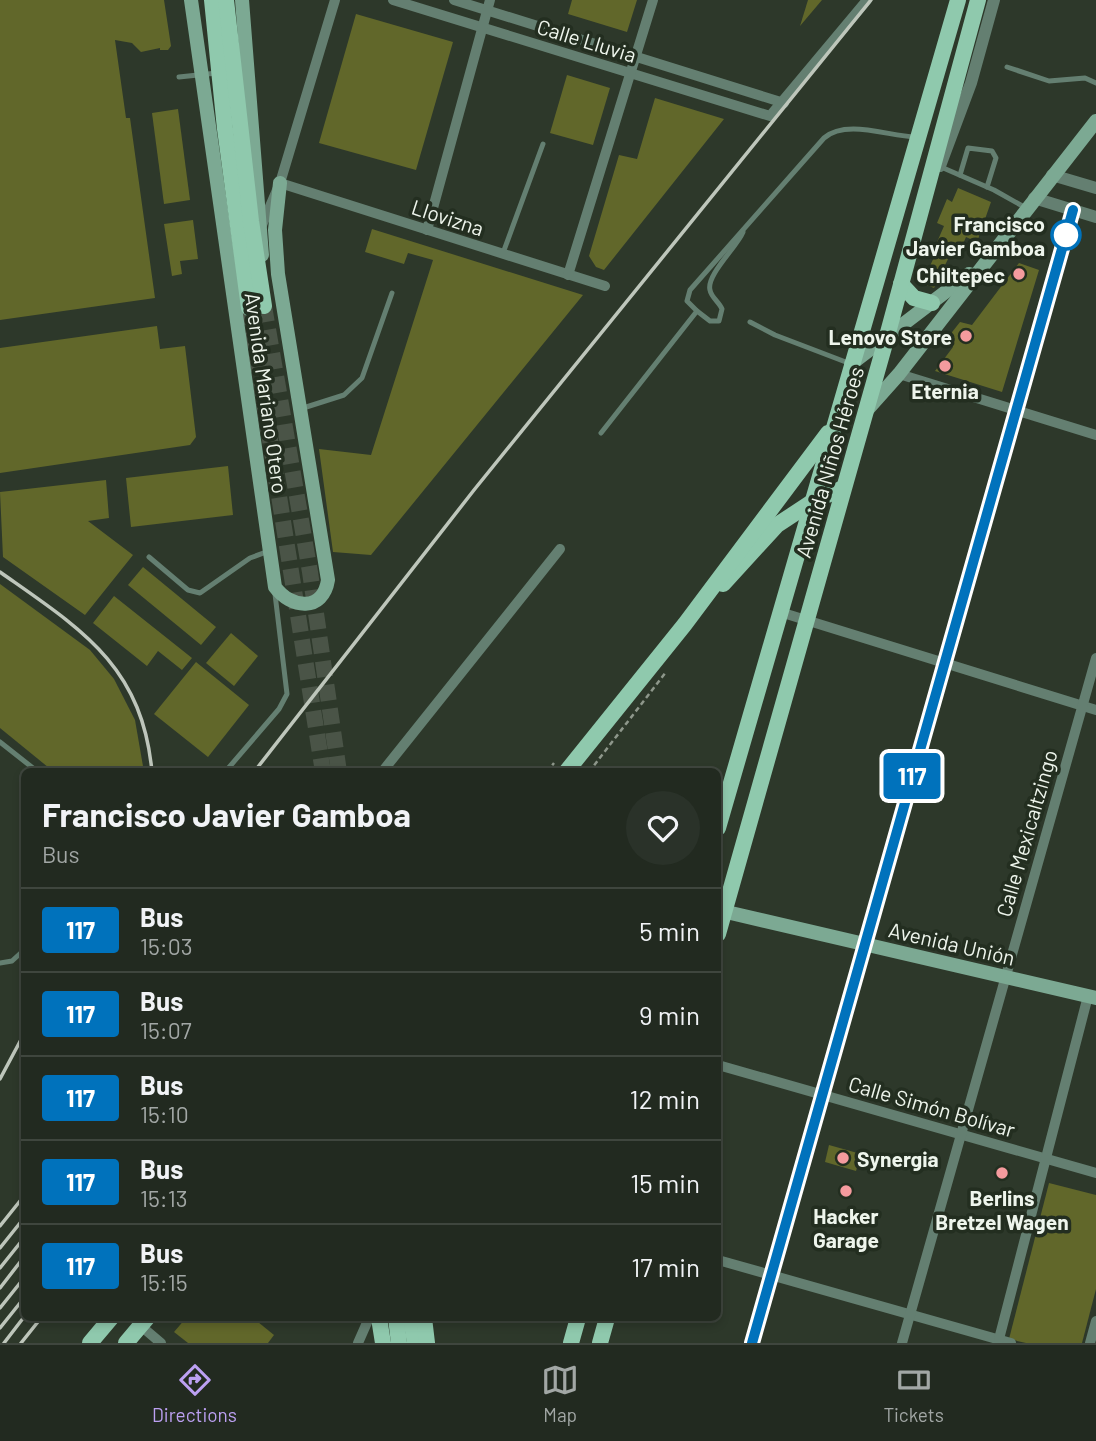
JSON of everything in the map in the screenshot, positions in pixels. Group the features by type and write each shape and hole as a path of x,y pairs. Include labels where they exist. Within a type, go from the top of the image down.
{"main road":[{"name":"Avenida Mariano Otero","path":"191,0 275,587"},
{"name":"Avenida Mariano Otero","path":"212,0 218,72 258,303"},
{"name":"Avenida Mariano Otero","path":"226,0 258,303"},
{"name":"Avenida Mariano Otero","path":"242,0 261,226 258,303"},
{"name":"Avenida Niños Héroes","path":"721,818 958,0"},
{"name":"Avenida Niños Héroes","path":"721,910 927,192 937,166 978,0"},
{"path":"864,412 899,374 1052,174 1096,121"},
{"path":"275,587 290,602 309,604 322,596 328,580 275,247 280,183"},
{"path":"851,363 886,340 984,262"},
{"path":"901,284 914,298 932,303"},
{"path":"569,768 685,624 834,425"},
{"path":"685,624 777,525 812,502 843,488"},
{"name":"Avenida Unión","path":"721,910 1092,997"},
{"path":"90,1343 108,1321"},
{"path":"379,1321 383,1343"},
{"path":"396,1321 399,1343"},
{"path":"411,1321 415,1343"},
{"path":"424,1321 427,1343"},
{"path":"571,1343 577,1321"},
{"path":"600,1343 606,1321"},
{"path":"127,1343 144,1322"}],"street":[{"path":"261,226 280,183 335,0"},
{"name":"Calle Lluvia","path":"393,0 770,116 784,103 636,57 489,5 454,0"},
{"path":"568,275 653,0"},
{"path":"784,103 867,0"},
{"path":"937,166 971,83 994,0"},
{"path":"427,230 489,5"},
{"path":"1052,174 1096,188"},
{"name":"Llovizna","path":"280,183 605,286"},
{"path":"1030,203 1096,217"},
{"path":"752,1343 1073,210"},
{"path":"899,374 1096,435"},
{"path":"385,768 560,549"},
{"path":"780,612 1096,710"},
{"name":"Calle Mexicaltzingo","path":"902,1343 1096,658"},
{"path":"999,1339 1045,1158 1092,997"},
{"name":"Calle Simón Bolívar","path":"721,1066 1096,1173"},
{"path":"721,1261 1011,1343"},
{"path":"358,1343 368,1321"},
{"path":"1090,1343 1096,1321"},
{"path":"144,1322 161,1343"}],"lane":[{"path":"1007,67 1049,81 1085,78 1096,83"},
{"path":"178,77 218,72"},
{"path":"746,225 736,247 709,282 710,291 722,309 719,321 710,321 687,301 687,295 746,225 831,132 848,129 919,137"},
{"path":"503,254 543,144"},
{"path":"960,175 968,148 992,151 996,158 987,187"},
{"path":"937,166 1030,203"},
{"path":"300,409 344,395 362,378 392,293"},
{"path":"601,433 697,311"},
{"path":"750,321 775,335 851,363"},
{"path":"149,557 188,590 200,593 250,558 269,551"},
{"name":"Avenida Mariano Otero","path":"228,768 279,709 287,694 275,587"},
{"path":"0,742 33,768"},
{"path":"0,963 12,961 21,953"}],"building":[{"path":"0,0 164,0 171,46 168,50 160,48 141,52 132,43 115,40 126,118 130,118 155,298 0,320"},
{"path":"572,0 637,0 627,32 568,14"},
{"path":"808,0 822,0 800,26"},
{"path":"356,14 453,42 416,170 319,143"},
{"path":"567,75 610,88 593,145 550,133"},
{"path":"655,98 724,119 604,270 596,267 589,256 619,155 637,159"},
{"path":"178,109 190,200 164,204 152,113"},
{"path":"958,188 991,202 977,242 966,237 957,258 934,249 944,226 937,223 947,199 952,202"},
{"path":"193,220 198,259 180,261 182,274 172,276 164,224"},
{"path":"372,229 583,295 371,555 333,552 319,449 371,455 433,260 408,253 404,264 365,252"},
{"path":"936,253 948,259 934,288 922,283"},
{"path":"1019,263 1039,270 1002,392 935,371 953,347 949,336 960,322 972,325"},
{"path":"157,326 160,349 185,346 196,437 190,445 0,473 0,348"},
{"path":"228,466 233,515 131,527 126,478"},
{"path":"106,480 109,518 88,521 133,555 85,615 3,557 0,492"},
{"path":"143,567 216,627 201,645 128,585"},
{"path":"0,584 90,650 114,679 135,720 143,768 49,768 0,728"},
{"path":"114,596 192,658 182,670 158,651 147,666 93,623"},
{"path":"231,633 258,656 234,686 206,663"},
{"path":"196,662 249,705 208,757 154,714"},
{"name":"Synergia","path":"829,1145 861,1154 856,1171 825,1162"},
{"path":"1049,1183 1096,1195 1096,1289 1082,1343 1026,1343 1009,1339"},
{"path":"183,1321 257,1321 274,1335 268,1343 188,1343 174,1332"}],"tunnel":[{"path":"264,306 310,572 338,768"},
{"path":"249,308 322,768"}],"railway":[{"path":"257,768 474,490 871,0"},
{"path":"0,572 57,612 103,653 121,677 135,704 146,735 151,768"},
{"path":"0,1079 21,1040"},
{"path":"0,1226 21,1200"},
{"path":"0,1248 21,1222"},
{"path":"0,1268 21,1242"},
{"path":"0,1288 21,1261"},
{"path":"0,1308 21,1282"},
{"path":"0,1328 21,1302"},
{"path":"4,1343 21,1321"},
{"path":"21,1343 39,1321"}],"bus line":[{"name":"117","path":"752,1343 1073,210"}],"place":[{"name":"Francisco Javier Gamboa","path":"1066,235"},
{"name":"Chiltepec","path":"1019,274"},
{"name":"Lenovo Store","path":"966,336"},
{"name":"Eternia","path":"945,366"},
{"name":"Synergia","path":"843,1158"},
{"name":"Berlins Bretzel Wagen","path":"1002,1173"},
{"name":"Hacker Garage","path":"846,1191"}]}
